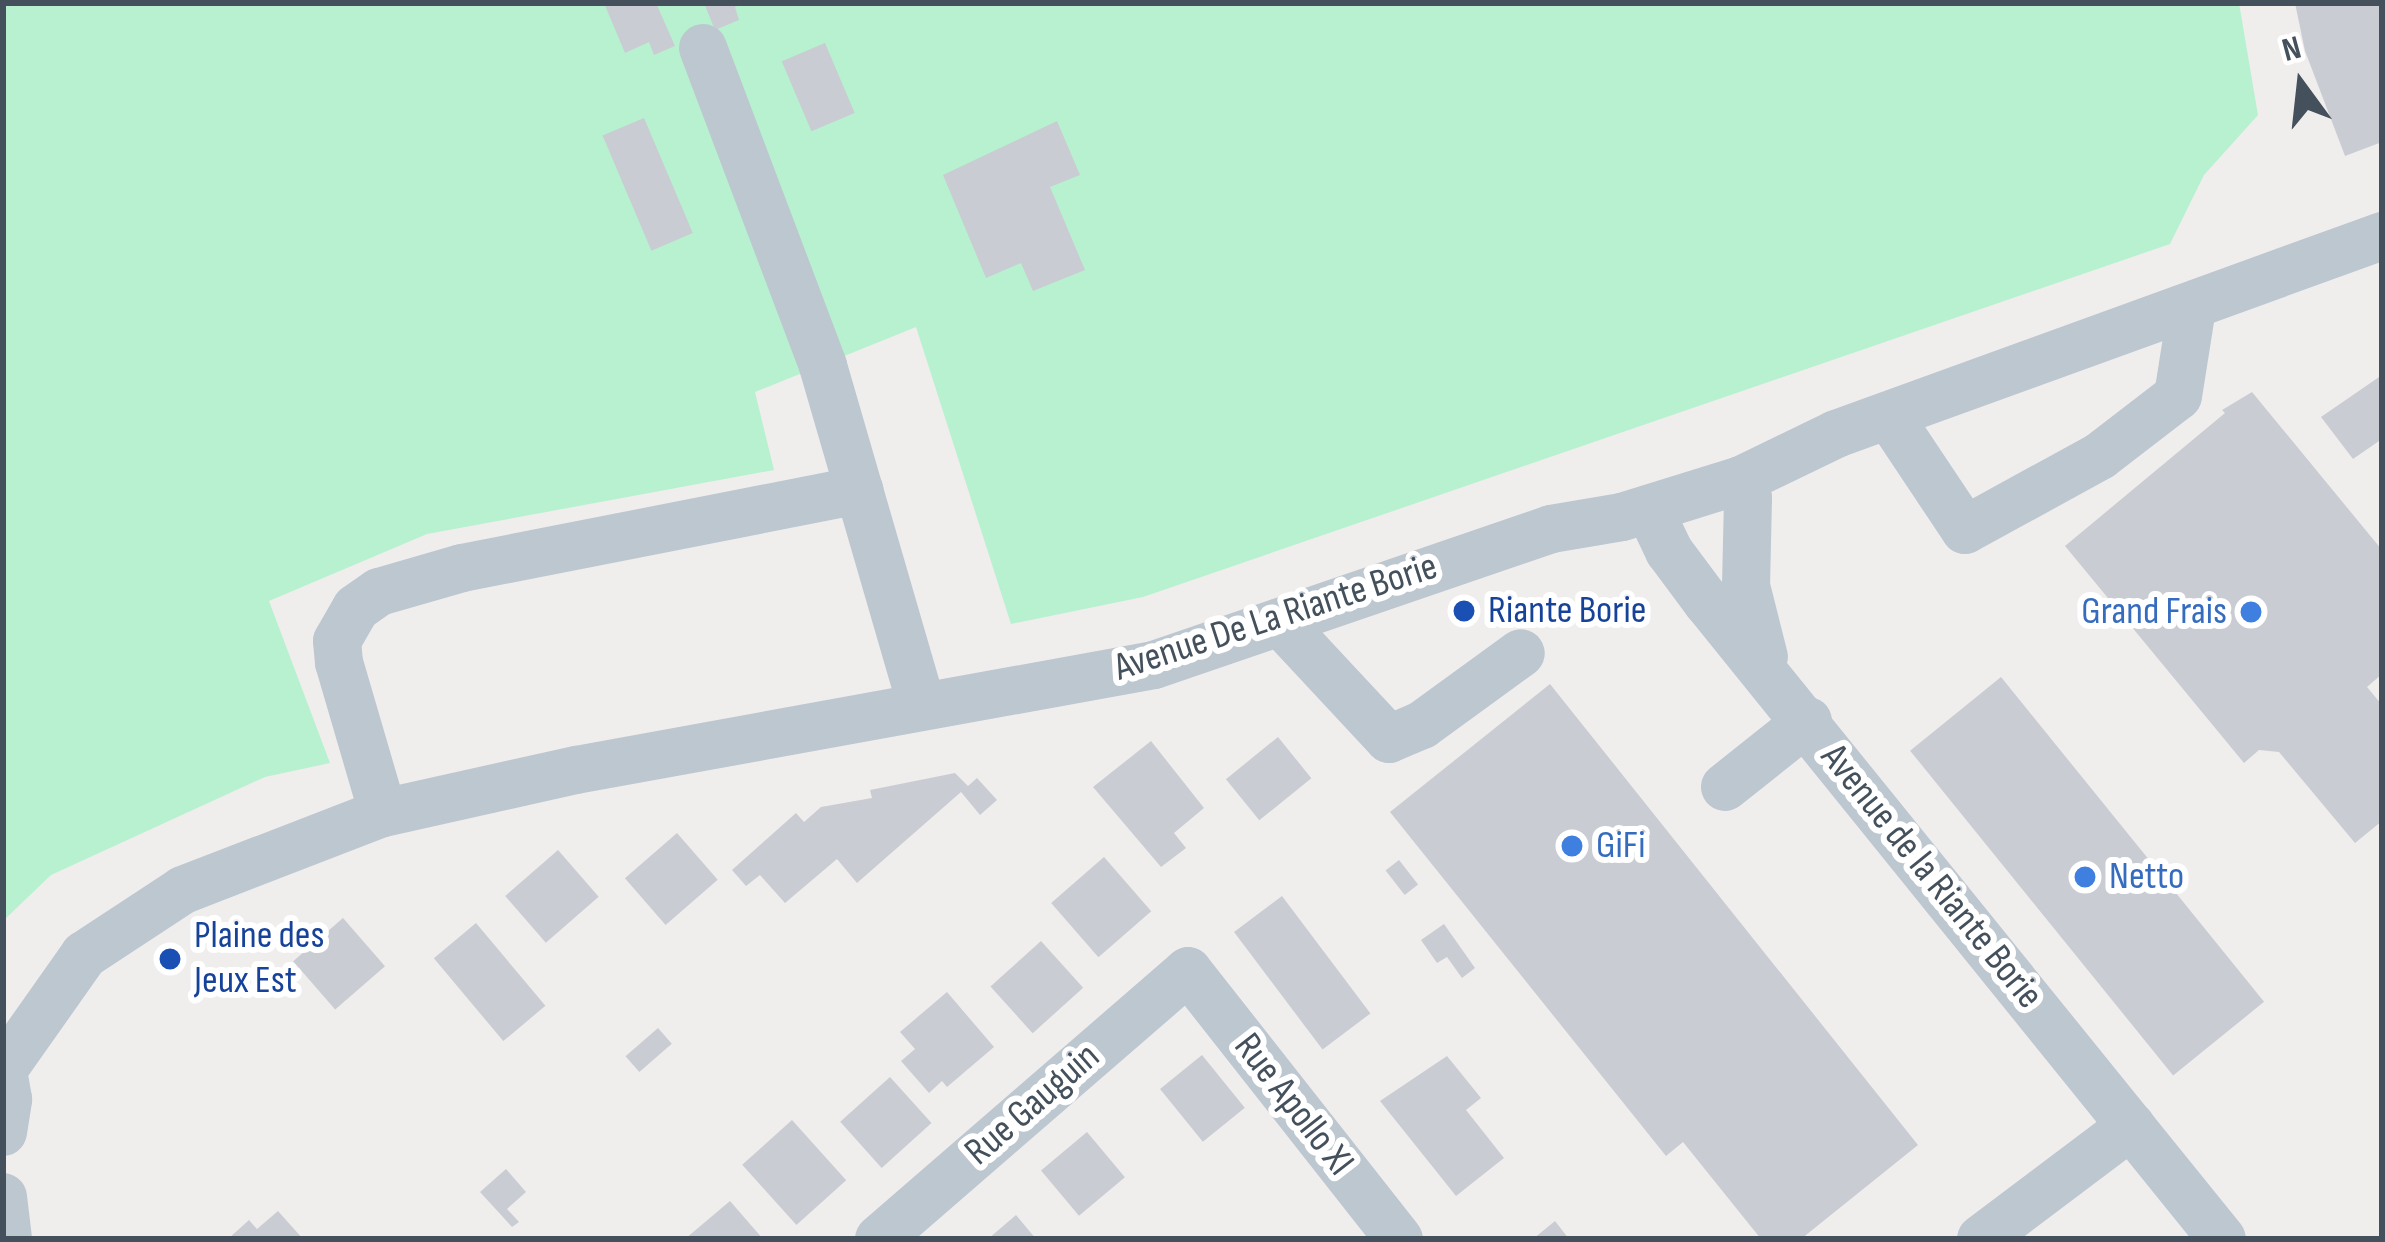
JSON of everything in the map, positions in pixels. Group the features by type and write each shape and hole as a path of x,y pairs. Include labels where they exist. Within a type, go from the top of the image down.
{"street":[{"path":"703,48 801,300 922,706"},
{"name":"Avenue De La Riante Borie","path":"3,1070 84,955 183,890 383,814 553,774 1154,665 1551,529 1649,509 1741,480 1889,416 2382,236"},
{"path":"1889,416 1965,530 2100,456 2178,396 2192,308"},
{"path":"1741,480 1748,498 1745,586 1752,626 1772,678"},
{"path":"383,814 339,663 337,641 356,608 379,592 462,568 859,490"},
{"name":"Avenue de la Riante Borie","path":"1649,509 1682,568 2222,1239"},
{"path":"1280,622 1390,739 1422,725 1521,653"},
{"path":"1724,787 1808,721"},
{"name":"Rue Gauguin","path":"879,1239 1188,971"},
{"name":"Rue Apollo XI","path":"1188,971 1399,1239"},
{"path":"3,1070 8,1099 3,1132"},
{"path":"1981,1239 2131,1126"}],"green space":[{"path":"3,3 2239,3 2258,115 2204,175 2170,244 1143,597 1011,624 916,327 755,392 774,470 427,534 269,601 330,763 265,777 51,875 3,921"}],"building":[{"path":"604,3 656,3 675,46 654,55 649,42 625,53"},
{"path":"704,3 744,3 735,7 739,20 715,30"},
{"path":"2295,3 2382,3 2382,142 2345,156 2305,51"},
{"path":"825,43 855,113 811,131 782,61"},
{"path":"644,118 693,233 651,251 603,136"},
{"path":"1057,121 1080,175 1050,187 1085,270 1033,291 1021,263 986,278 943,175"},
{"path":"2382,375 2382,439 2353,459 2321,417"},
{"name":"Grand Frais","path":"2252,392 2382,550 2382,674 2367,687 2382,705 2382,821 2355,843 2279,752 2259,750 2244,763 2065,546 2225,413 2222,410"},
{"name":"Netto","path":"2001,677 2264,1002 2173,1075 1910,751"},
{"path":"1550,684 1918,1145 1801,1239 1761,1239 1683,1142 1666,1156 1390,812"},
{"path":"1278,737 1311,778 1259,820 1226,779"},
{"path":"1151,741 1204,808 1174,833 1186,848 1161,867 1093,787"},
{"path":"955,773 968,786 977,778 997,800 980,815 961,792 857,883 837,859 785,903 760,875 746,886 732,870 796,813 804,822 821,807 872,798 870,790"},
{"path":"677,833 718,880 666,925 625,878"},
{"path":"558,850 599,897 546,943 505,896"},
{"path":"1104,857 1151,911 1098,957 1051,903"},
{"path":"1399,860 1418,884 1405,895 1386,870"},
{"path":"1282,896 1370,1013 1323,1050 1234,932"},
{"path":"343,918 385,966 335,1010 293,961"},
{"path":"476,923 545,1006 503,1041 434,958"},
{"path":"1444,924 1475,968 1462,978 1447,957 1437,963 1421,940"},
{"path":"1041,941 1083,988 1033,1033 990,987"},
{"path":"947,992 994,1047 947,1087 942,1081 929,1093 901,1061 915,1049 900,1032"},
{"path":"658,1028 672,1044 639,1072 626,1056"},
{"path":"1202,1055 1245,1108 1203,1142 1160,1089"},
{"path":"1447,1056 1481,1098 1466,1110 1504,1158 1456,1196 1380,1101"},
{"path":"890,1077 931,1123 882,1168 840,1122"},
{"path":"792,1120 846,1180 796,1225 742,1165"},
{"path":"1087,1132 1125,1177 1079,1216 1041,1171"},
{"path":"506,1169 526,1192 507,1209 519,1222 512,1227 480,1192"},
{"path":"730,1201 763,1239 685,1239"},
{"path":"278,1211 303,1239 228,1239 249,1220 257,1229"},
{"path":"1016,1215 1036,1239 988,1239"},
{"path":"1555,1221 1569,1239 1533,1239"}],"place":[{"name":"Riante Borie","path":"1464,611"},
{"name":"Grand Frais","path":"2251,612"},
{"name":"GiFi","path":"1572,846"},
{"name":"Netto","path":"2085,877"},
{"name":"Plaine des Jeux Est","path":"170,959"}]}
